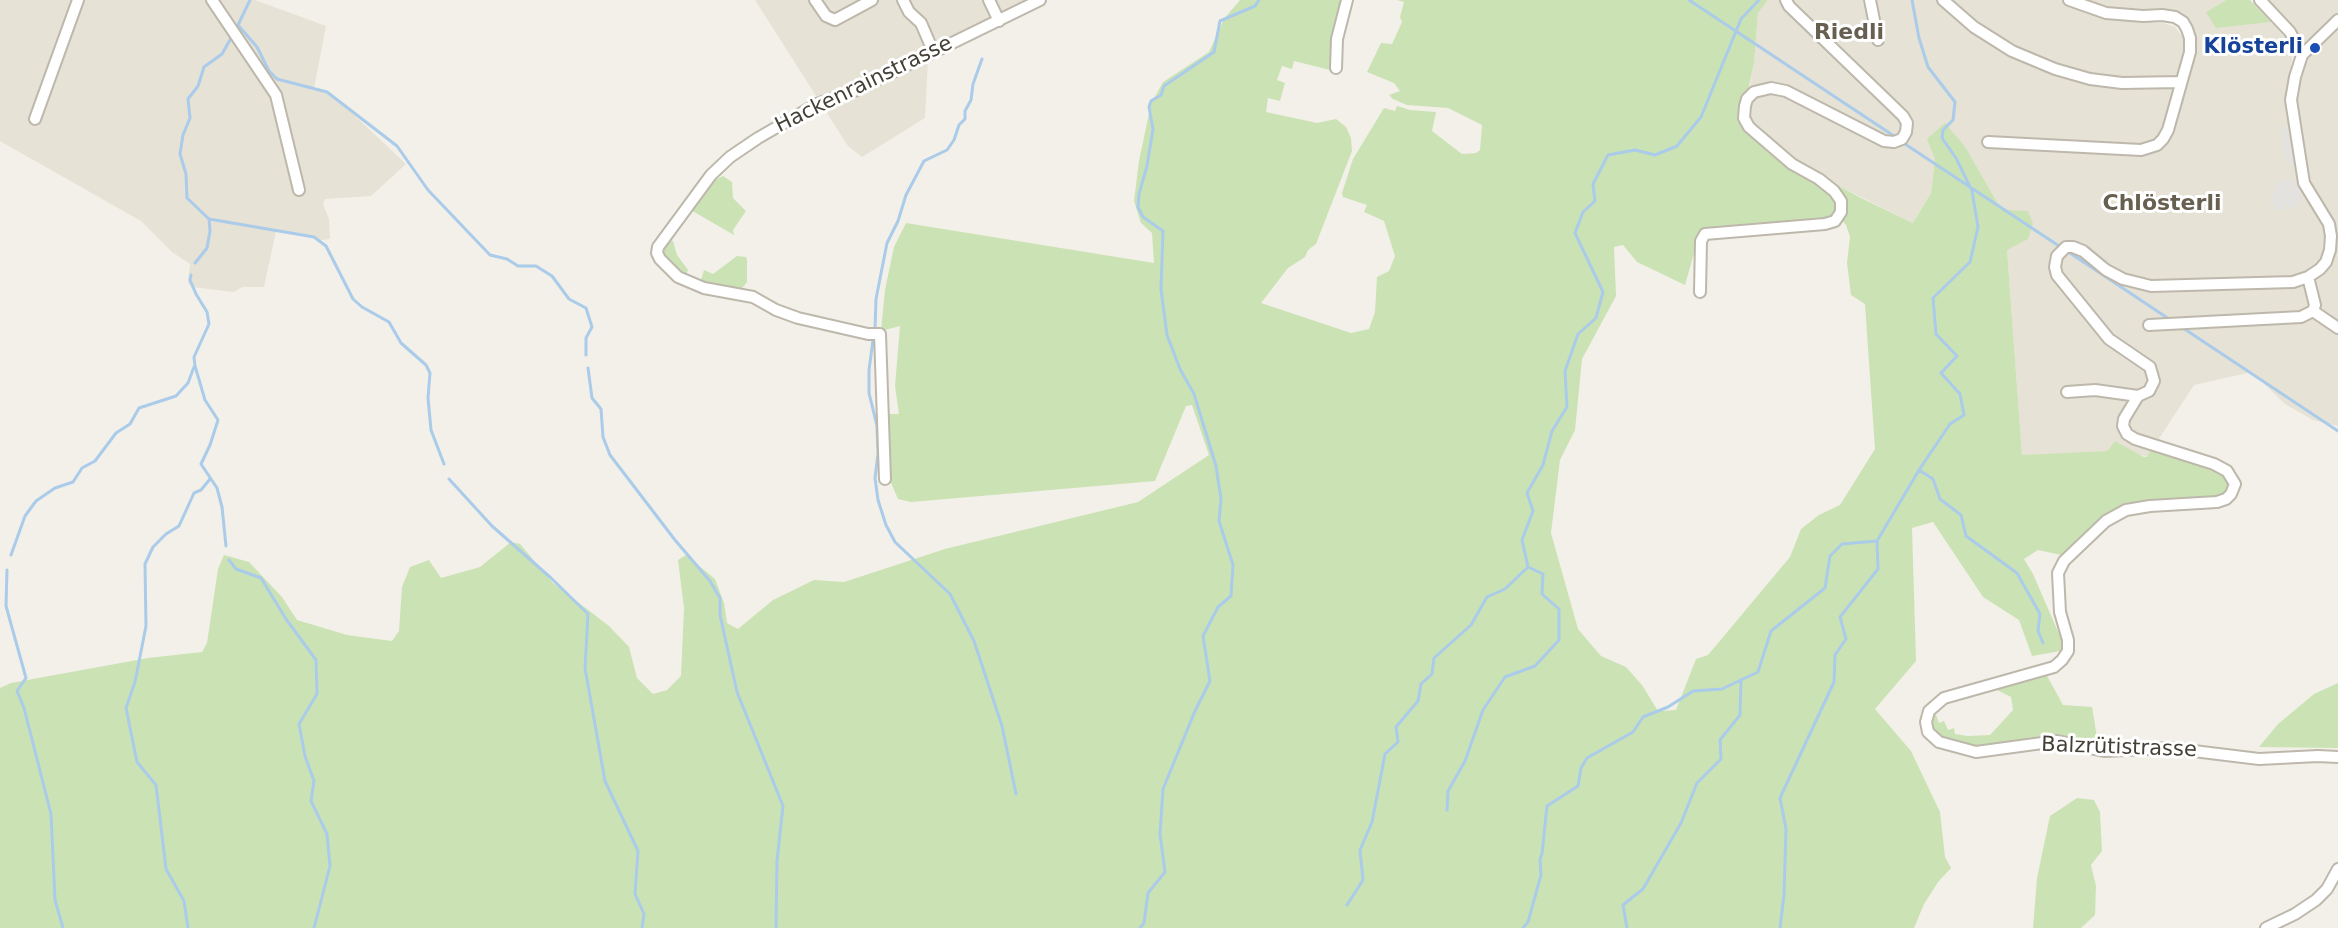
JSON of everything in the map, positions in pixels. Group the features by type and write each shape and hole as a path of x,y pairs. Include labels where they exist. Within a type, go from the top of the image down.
{"street":[{"path":"35,119 78,0"},
{"path":"212,0 276,94 299,190"},
{"path":"814,0 826,16 835,20 872,0"},
{"path":"903,0 909,12 921,23 933,51"},
{"path":"989,0 999,21"},
{"name":"Hackenrainstrasse","path":"885,479 880,334 868,334 798,318 776,310 753,297 704,288 678,277 660,260 657,253 658,246 711,175 730,157 758,138 817,104 850,93 1040,0"},
{"path":"1336,68 1337,39 1347,0"},
{"path":"1700,292 1701,241 1705,234 1825,224 1834,221 1841,212 1841,201 1834,191 1819,179 1791,164 1749,127 1744,118 1745,106 1747,99 1754,92 1771,88 1786,91 1884,141 1894,142 1902,139 1906,132 1903,116 1789,6 1786,0"},
{"path":"1870,0 1878,40"},
{"path":"1943,0 1974,27 2012,51 2055,69 2090,79 2122,83 2180,82"},
{"path":"1988,142 2141,150 2150,149 2163,139 2168,130 2190,52 2190,38 2183,22 2175,17 2162,15 2106,13 2068,0"},
{"path":"2260,0 2290,32 2301,54"},
{"path":"2067,392 2095,390 2138,396 2152,388 2154,381 2153,371 2147,364 2109,339 2064,285 2055,271 2060,251 2066,247 2076,248 2113,274 2145,286 2281,283 2308,277 2326,262 2331,236 2326,218 2304,183 2292,116 2292,90 2301,54 2338,20"},
{"path":"2308,277 2314,297 2313,311"},
{"path":"2149,326 2278,320 2301,317 2313,311"},
{"path":"2313,311 2338,328"},
{"name":"Balzrütistrasse","path":"2138,396 2124,419 2123,426 2127,434 2135,439 2214,464 2227,471 2235,484 2231,494 2226,499 2217,502 2150,506 2126,510 2106,520 2064,561 2058,573 2060,612 2068,651 2062,660 2054,667 1944,698 1929,711 1926,722 1928,732 1939,742 1976,752 2057,741 2104,751 2169,748 2259,759 2338,757"},
{"path":"2266,928 2295,914 2316,900 2327,889 2338,869"}],"shaded area":[{"path":"0,0 255,0 326,26 314,88 335,97 406,164 371,196 325,199 323,204 329,219 330,239 322,240 276,231 264,287 242,287 234,292 192,287 188,283 190,264 172,252 141,221 0,141"},
{"path":"755,0 1034,0 928,59 925,118 862,157 848,146"},
{"path":"1768,0 1937,0 1960,22 1988,43 2044,71 2075,80 2123,87 2161,87 2128,79 2091,75 2045,62 1990,34 1948,0 2060,0 2122,20 2163,23 2175,27 2181,35 2194,30 2190,22 2181,14 2170,10 2114,10 2082,0 2226,0 2206,12 2263,23 2271,22 2286,39 2291,50 2290,70 2301,76 2307,60 2338,25 2338,426 2313,420 2285,404 2252,372 2194,385 2147,457 2115,441 2107,451 2022,456 2007,250 2008,210 1998,204 1966,148 1935,159 1931,193 1913,223 1799,166 1753,128 1746,108 1754,63 1758,13"},
{"path":"2266,0 2338,0 2338,14 2304,47"},
{"path":"2282,125 2288,129 2294,166 2286,162 2280,127"},
{"path":"2279,180 2295,181 2296,187 2301,191 2299,194 2304,198 2292,210 2287,205 2283,211 2272,210 2276,204 2268,203"}],"green space":[{"path":"1240,0 1345,0 1334,71 1294,61 1292,69 1282,66 1277,80 1285,83 1280,101 1268,98 1266,112 1317,123 1336,119 1346,127 1351,138 1352,151 1316,244 1308,250 1305,257 1288,268 1261,303 1351,333 1369,329 1375,312 1377,277 1389,271 1395,256 1384,221 1364,212 1367,205 1343,197 1342,193 1353,159 1384,108 1395,111 1397,106 1410,110 1436,112 1432,131 1462,154 1476,153 1480,150 1482,125 1448,108 1407,105 1393,99 1389,95 1400,91 1394,83 1367,72 1381,43 1392,44 1402,22 1400,17 1404,2 1397,0 1768,0 1758,13 1754,63 1742,119 1830,191 1839,203 1834,218 1746,228 1704,230 1698,239 1685,285 1637,262 1623,245 1614,247 1616,296 1582,359 1575,430 1560,460 1551,533 1578,629 1601,656 1626,667 1642,685 1658,711 1676,710 1696,659 1708,655 1790,557 1801,529 1819,515 1840,505 1875,449 1865,304 1851,295 1847,263 1850,237 1841,219 1844,213 1828,180 1913,223 1931,193 1935,159 1927,139 1945,123 1966,148 1998,204 2008,210 2028,211 2033,224 2028,239 2007,250 2022,455 2107,451 2115,441 2144,457 2147,457 2152,447 2221,471 2230,485 2222,498 2115,511 2066,556 2038,550 2024,559 2033,574 2066,650 2032,656 2019,620 1983,597 1933,522 1912,528 1916,661 1875,709 1911,751 1940,812 1945,857 1951,868 1938,882 1924,904 1914,928 0,928 0,688 11,683 148,658 202,652 207,643 218,569 224,555 249,562 282,597 297,620 347,635 392,641 399,631 402,587 410,567 429,560 441,578 480,567 511,542 520,544 553,583 609,626 629,647 637,678 653,694 667,690 681,676 684,608 678,560 686,555 715,579 724,603 727,623 738,629 773,600 814,580 844,582 945,549 1138,502 1209,455 1192,405 1186,406 1155,481 911,502 898,499 889,478 889,414 899,414 895,386 900,326 881,331 885,290 894,247 906,223 1154,263 1152,233 1141,223 1134,201 1139,161 1151,104 1163,82 1209,52 1224,19"},
{"path":"2226,0 2250,0 2271,22 2216,28 2206,12"},
{"path":"723,176 732,182 733,198 746,211 733,230 734,235 689,209 705,185"},
{"path":"666,239 673,241 677,255 688,270 686,275 682,275 665,258 662,250"},
{"path":"737,256 746,257 747,260 747,282 744,286 739,290 704,284 701,280 704,270 713,274"},
{"path":"2045,672 2063,705 2092,707 2099,749 2079,744 1991,750 1947,743 1932,733 1930,714 1934,709 1939,723 1944,721 1948,730 1954,728 1955,734 1990,735 2013,710 2011,697 1995,689"},
{"path":"2338,683 2338,748 2259,747 2278,724 2314,694"},
{"path":"2077,798 2094,800 2100,812 2102,851 2091,865 2096,886 2095,915 2081,928 2033,928 2037,878 2050,816"}],"waterway":[{"path":"238,25 250,0"},
{"path":"1140,928 1144,923 1148,893 1165,872 1160,834 1163,789 1210,681 1203,636 1218,607 1231,596 1233,565 1219,521 1221,499 1216,466 1194,394 1180,369 1167,335 1161,289 1163,231 1143,217 1138,207 1153,129 1149,107 1151,101 1161,95 1164,86 1214,52 1220,21 1255,6 1259,0"},
{"path":"1689,0 1897,138"},
{"path":"1528,567 1522,540 1533,511 1527,493 1543,465 1552,431 1567,407 1565,371 1578,334 1596,318 1603,292 1575,233 1583,212 1595,201 1593,184 1608,155 1635,150 1655,155 1677,146 1701,117 1741,19 1759,0"},
{"path":"1780,928 1784,895 1786,829 1780,798 1834,682 1835,655 1846,639 1840,617 1878,569 1877,541 1919,470 1950,424 1964,415 1960,394 1941,373 1957,356 1936,334 1933,298 1970,262 1978,227 1972,191 1956,158 1942,138 1943,130 1953,120 1955,102 1928,67 1919,38 1912,0"},
{"path":"238,25 257,47 269,71 277,79 327,92 397,146 428,190 490,255 507,259 518,266 536,266 552,276 569,299 586,308 592,327 586,338 586,355"},
{"path":"209,219 187,198 186,174 180,154 183,135 190,118 188,99 198,86 204,67 222,54 231,38"},
{"path":"875,329 876,299 887,243 898,221 906,195 924,161 947,150 954,140 959,125 965,119 965,111 971,100 973,84 982,59"},
{"path":"1902,142 2062,248"},
{"path":"209,219 314,237 326,246 353,299 362,307 389,322 401,343 426,365 430,373 428,398 431,430 444,464"},
{"path":"195,263 207,248 210,231 209,219"},
{"path":"2067,251 2172,321"},
{"path":"191,275 190,280 207,312 209,324 194,357 195,366 205,400 218,420 201,464 217,488 222,507 226,546"},
{"path":"2180,326 2338,431"},
{"path":"873,340 869,393 877,426 878,454 875,478 878,500 886,525 895,542 950,594 974,641 1002,726 1016,794"},
{"path":"11,555 25,516 36,501 55,488 73,482 82,468 95,461 116,433 130,424 139,408 176,396 188,383 194,367"},
{"path":"588,368 592,398 601,409 603,437 610,455 675,540 710,581 720,598 720,615 737,692 783,806 777,861 776,928"},
{"path":"1919,470 1933,479 1940,499 1961,515 1966,536 2017,573 2040,614 2038,631 2043,643"},
{"path":"188,928 184,901 166,869 156,785 137,762 126,708 135,682 146,626 145,564 153,547 166,534 179,526 194,493 201,490 210,479"},
{"path":"449,479 492,526 588,614 585,668 605,781 638,851 635,894 644,914 642,928"},
{"path":"1627,928 1623,905 1643,889 1681,823 1697,783 1721,759 1720,740 1740,715 1741,680 1758,672 1771,631 1825,588 1830,556 1842,544 1877,541"},
{"path":"229,560 236,569 261,578 286,619 316,660 317,694 299,724 305,756 314,781 311,801 327,834 330,866 314,928"},
{"path":"1447,810 1448,791 1465,761 1483,710 1505,677 1535,666 1559,640 1559,609 1542,594 1543,574 1528,567"},
{"path":"1347,905 1363,880 1360,850 1372,822 1385,754 1398,742 1396,727 1418,701 1421,684 1432,674 1434,658 1471,625 1487,597 1505,589 1528,567"},
{"path":"7,570 6,606 26,678 17,691 24,708 51,814 55,900 63,928"},
{"path":"1523,928 1528,922 1541,875 1540,859 1547,806 1578,786 1581,768 1587,758 1633,732 1643,717 1668,707 1693,691 1722,689 1741,680"}],"place":[{"name":"Klösterli","path":"2315,48"}],"district":[{"name":"Riedli","path":"1849,33"},
{"name":"Chlösterli","path":"2162,204"}]}
